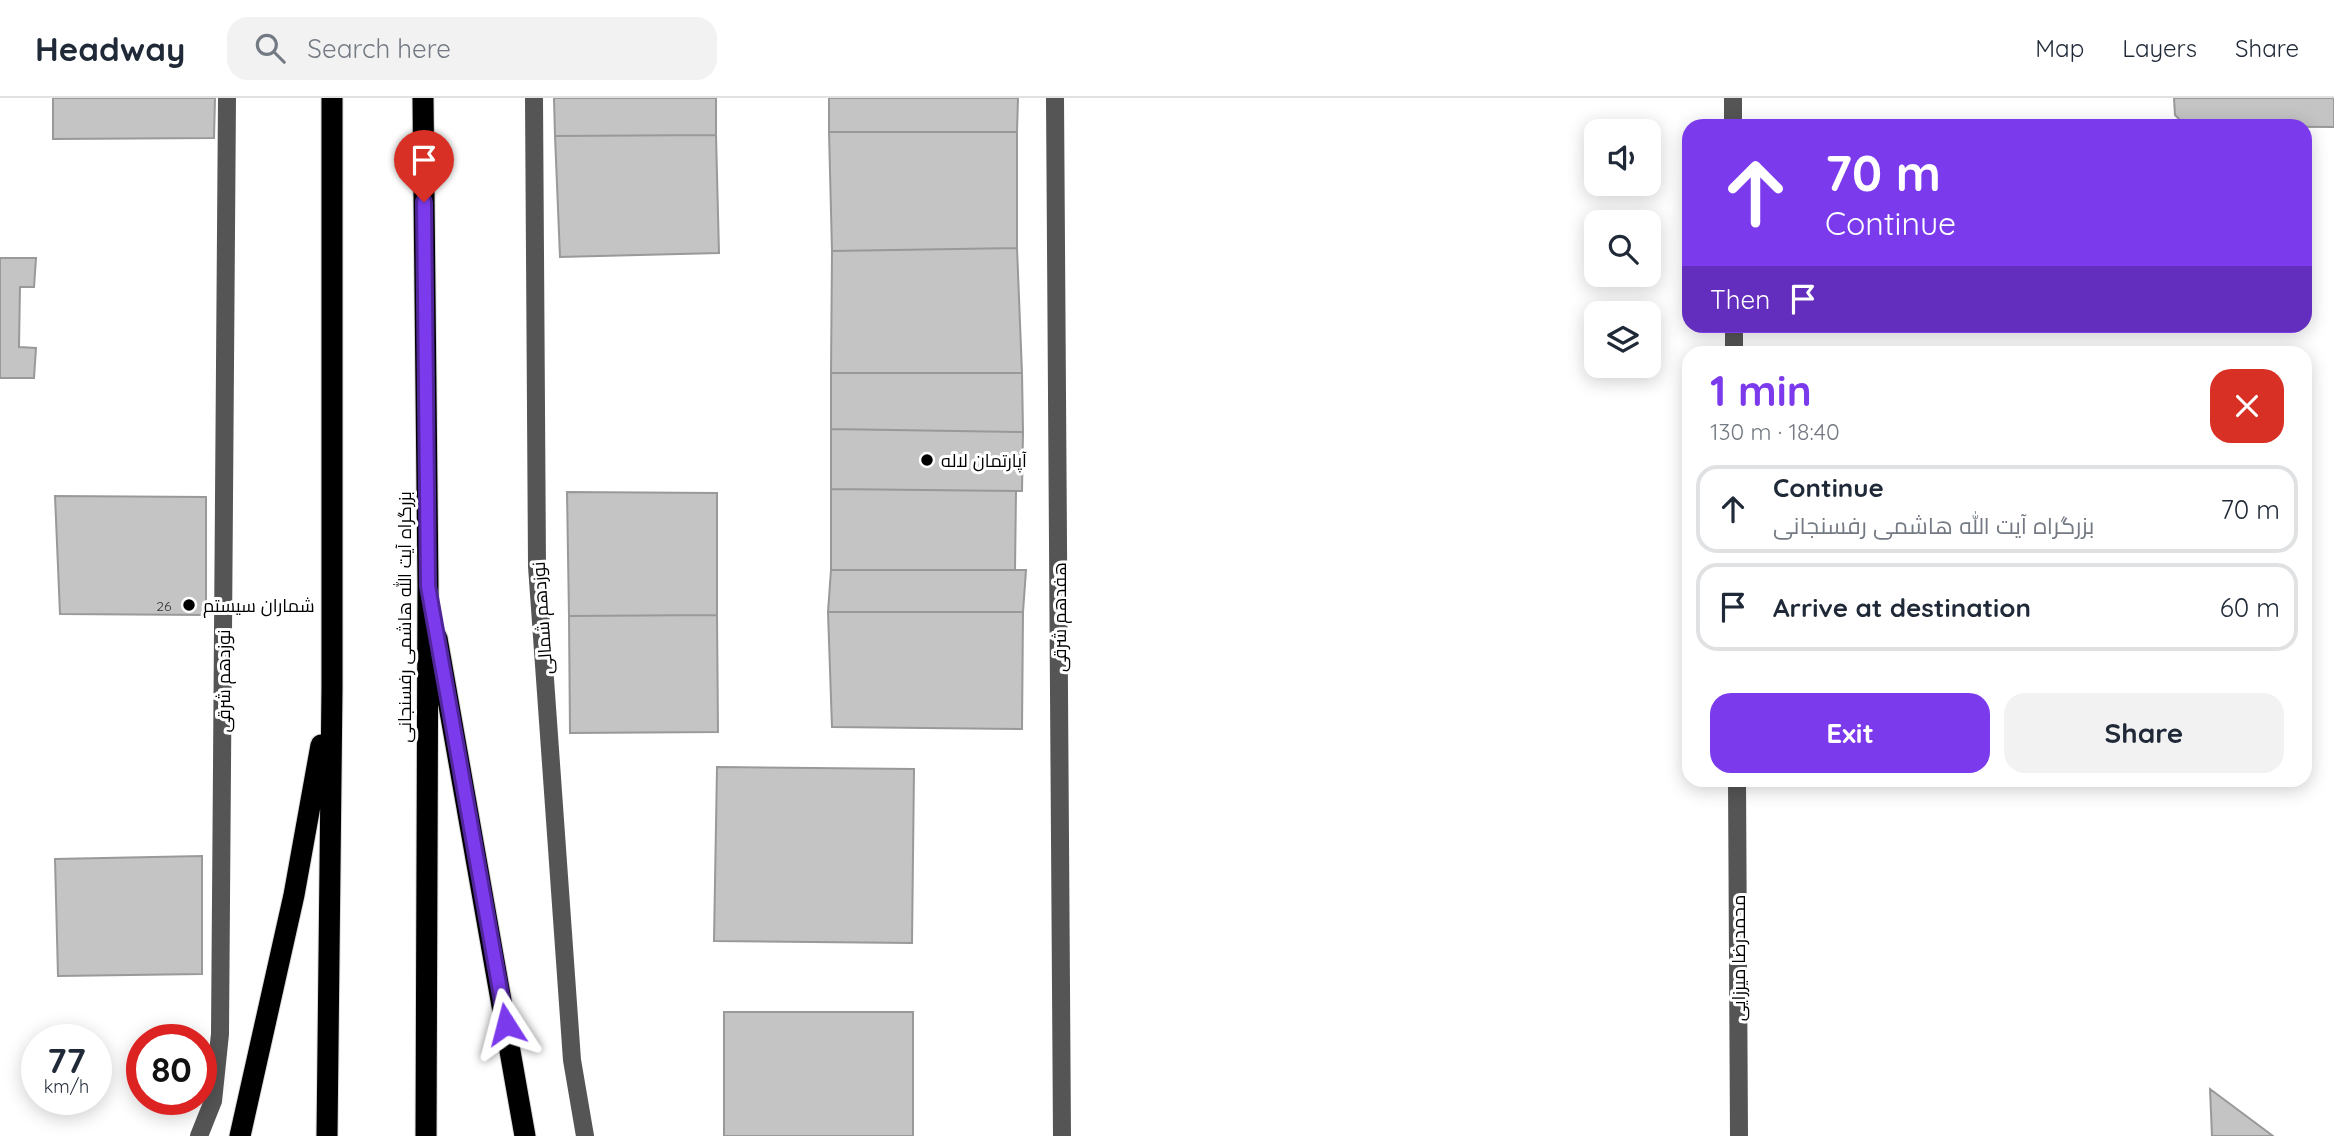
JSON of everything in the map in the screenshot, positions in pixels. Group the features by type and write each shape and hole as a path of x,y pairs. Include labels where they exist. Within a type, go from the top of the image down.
{"highway":[{"path":"327,1136 332,688 332,98"},
{"name":"بزرگراه آیت الله هاشمی رفسنجانی","path":"424,98 428,586 426,1136"},
{"path":"428,586 525,1136"},
{"path":"240,1136 294,895 332,688"}],"street":[{"name":"نوزدهم شرقی","path":"199,1136 213,1101 220,1034 227,98"},
{"name":"نوزدهم شمالی","path":"534,98 537,566 572,1060 585,1136"},
{"name":"هفدهم شرقی","path":"1055,98 1062,1136"},
{"path":"1733,98 1733,119"},
{"name":"محمدرضا میرزایی","path":"1737,787 1740,1136"}],"building":[{"path":"53,98 215,98 214,138 53,139"},
{"path":"554,98 716,98 716,135 555,136"},
{"path":"829,98 1018,98 1017,132 829,132"},
{"path":"2174,98 2334,98 2334,127 2312,127 2312,119 2179,119 2175,115"},
{"path":"829,132 1017,132 1017,248 832,251"},
{"path":"716,135 719,253 560,257 555,136"},
{"path":"1017,248 1022,373 831,373 832,251"},
{"path":"0,258 36,258 34,287 20,287 19,347 36,348 34,378 0,378"},
{"path":"831,373 1022,373 1023,432 831,429"},
{"name":"آپارتمان لاله","path":"831,429 1023,432 1022,491 831,489"},
{"path":"831,489 1016,491 1015,570 831,570"},
{"path":"567,492 717,493 717,615 569,616"},
{"path":"55,496 206,497 206,615 60,614"},
{"path":"831,570 1026,570 1023,612 828,612"},
{"path":"828,612 1023,612 1022,729 832,727"},
{"path":"717,615 718,732 570,733 569,616"},
{"path":"717,767 914,769 912,943 714,941"},
{"path":"202,856 202,974 58,976 55,859"},
{"path":"724,1012 913,1012 913,1136 724,1136"},
{"path":"2210,1089 2273,1136 2212,1136"}],"place":[{"name":"آپارتمان لاله","path":"927,460"},
{"name":"شماران سیستم","path":"189,605"}],"route":[{"path":"424,202 428,586 506,1024"}]}
